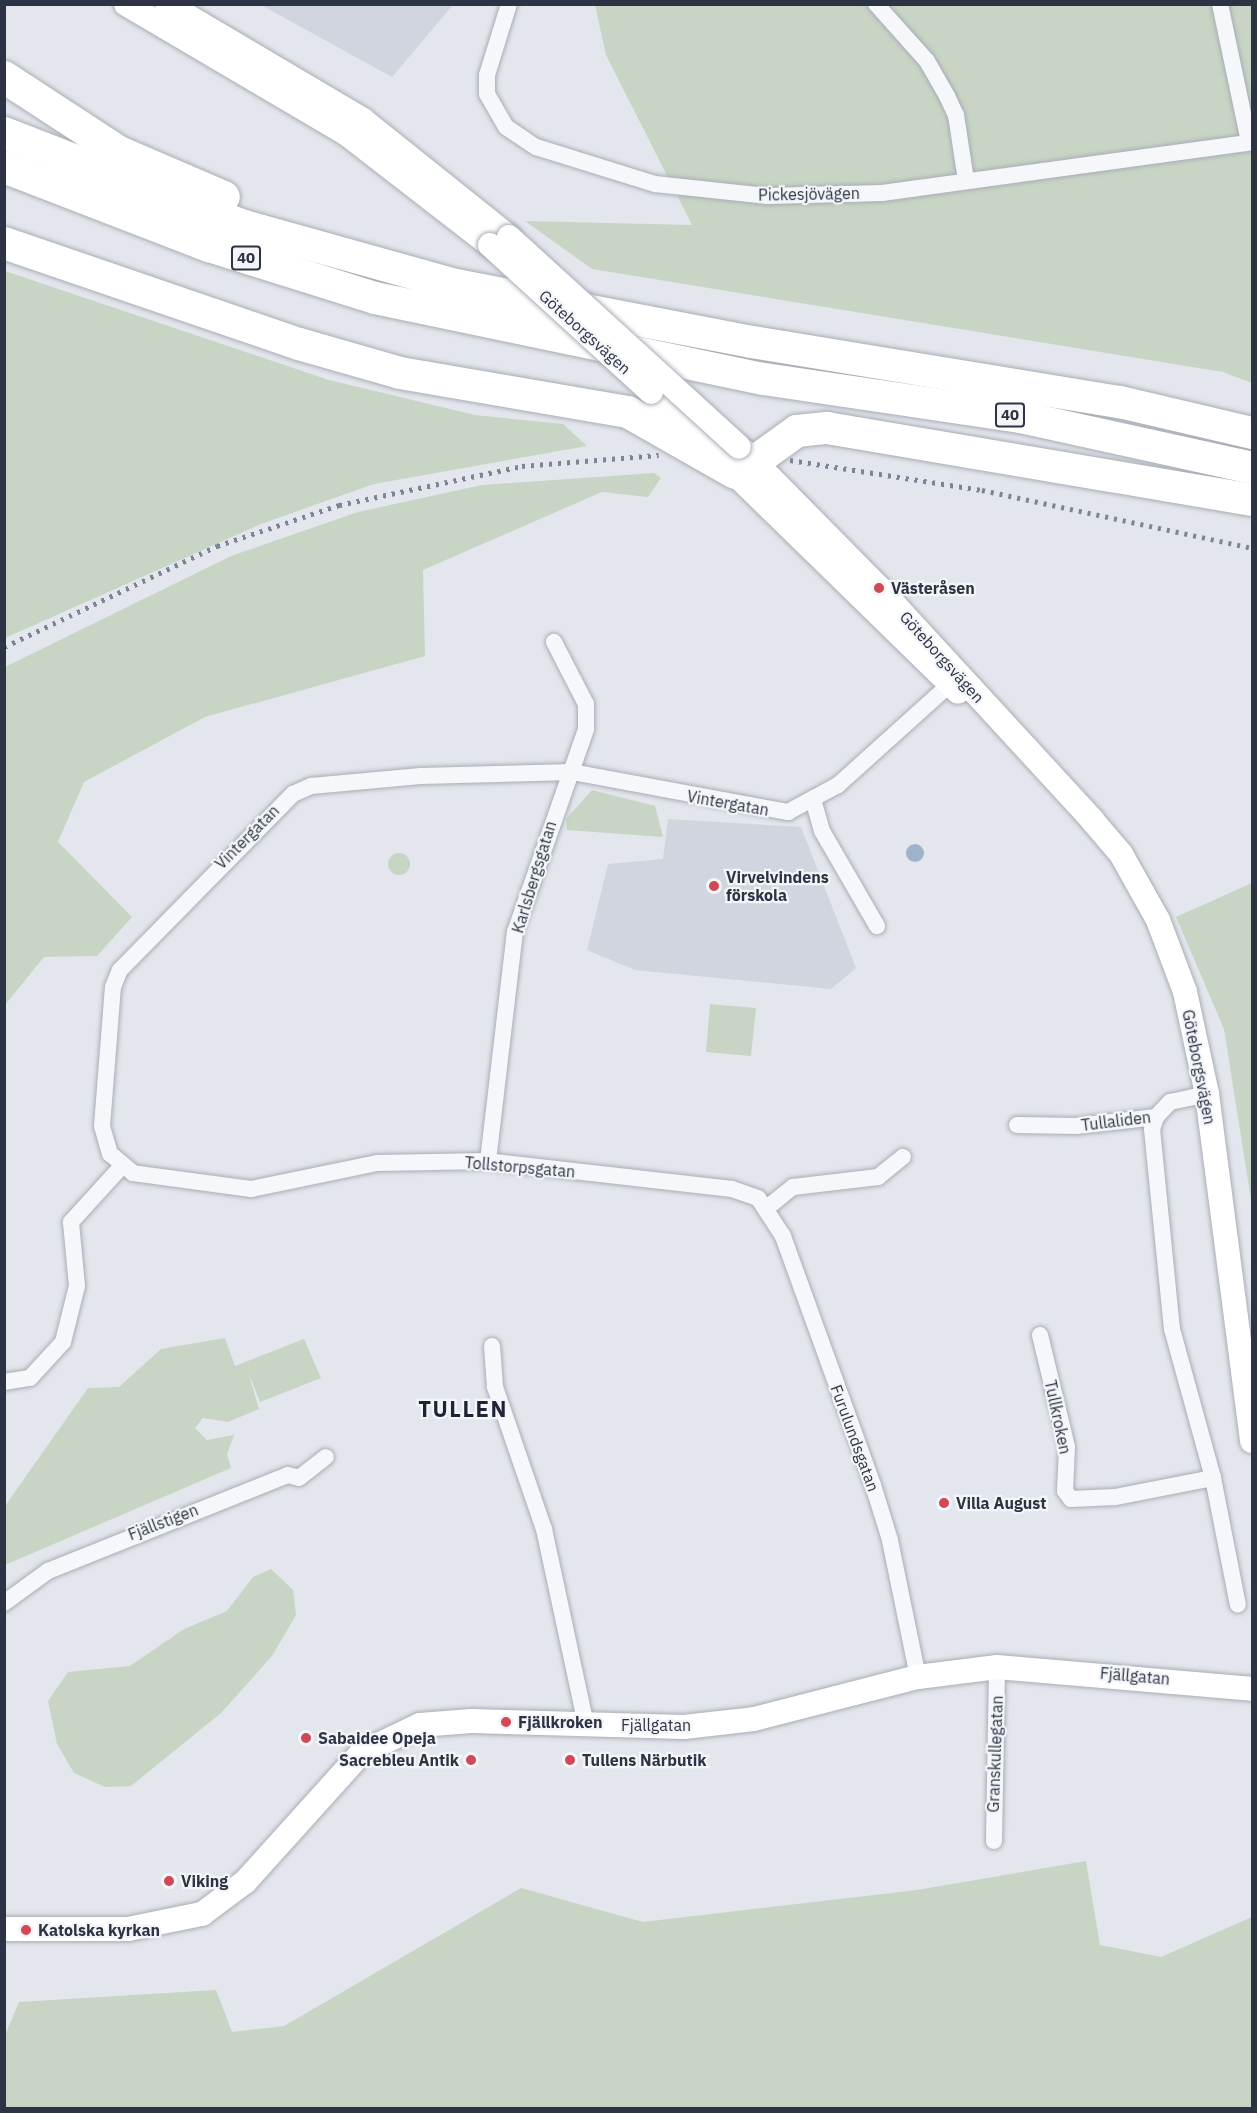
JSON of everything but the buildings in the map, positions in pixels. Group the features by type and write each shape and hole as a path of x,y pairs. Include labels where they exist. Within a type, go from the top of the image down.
{"highway":[{"path":"4,77 119,152 379,265"},
{"name":"40","path":"4,133 244,226 379,265 752,342 1120,402 1252,434"},
{"name":"40","path":"4,168 209,246 375,298 764,379 1021,417 1252,468"},
{"path":"4,243 298,344 400,373 628,412 735,458 796,431 827,428 1252,500"}],"street":[{"name":"Göteborgsvägen","path":"126,4 347,134 500,241 651,392 735,458 948,686 996,720"},
{"name":"Göteborgsvägen","path":"167,4 363,120 500,241 926,638 996,720 1121,854 1148,901 1185,992 1207,1094 1252,1440"},
{"name":"Pickesjövägen","path":"509,4 491,55 487,94 506,127 536,147 655,184 768,196 882,193 1251,142"},
{"path":"876,4 927,61 947,96 956,115 966,180"},
{"path":"1220,4 1251,142"},
{"name":"Karlsbergsgatan","path":"488,1161 515,932 586,729 586,704 554,642"},
{"name":"Vintergatan","path":"122,1166 110,1154 102,1126 114,987 120,970 276,805 311,786 519,771 572,772 772,812 813,802 948,686"},
{"path":"813,802 822,831 877,926"},
{"name":"Tullaliden","path":"1017,1125 1076,1126 1156,1117 1170,1102 1207,1094"},
{"path":"1156,1117 1152,1129 1172,1329 1213,1478 1238,1605"},
{"path":"768,1207 793,1187 878,1177 903,1157"},
{"name":"Tollstorpsgatan","path":"122,1166 157,1178 265,1190 341,1167 488,1161 732,1189 768,1207"},
{"path":"4,1382 30,1378 63,1341 77,1286 71,1222 122,1166"},
{"name":"Furulundsgatan","path":"768,1207 804,1292 890,1540 918,1677"},
{"name":"Tullkroken","path":"1040,1335 1067,1447 1065,1491 1071,1499 1115,1497 1213,1478"},
{"path":"492,1346 495,1387 544,1529 567,1621 586,1725"},
{"name":"Fjällstigen","path":"4,1603 48,1571 81,1556 288,1475 299,1478 326,1457"},
{"name":"Fjällgatan","path":"4,1929 128,1929 202,1914 245,1882 342,1770 406,1729 471,1721 684,1727 754,1719 918,1677 997,1667 1198,1682 1252,1689"},
{"name":"Granskullegatan","path":"994,1841 997,1667"},
{"name":"Fjällgatan","path":"1198,1682 1252,1673"}],"shaded area":[{"path":"453,4 392,77 261,5"},
{"name":"Virvelvindens förskola","path":"668,819 801,827 856,968 831,989 635,970 587,950 608,864 663,859"}],"green space":[{"path":"595,5 1252,5 1252,383 1223,372 592,269 525,221 692,225 606,55"},
{"path":"5,271 329,380 475,415 563,424 587,446 374,484 261,524 5,638"},
{"path":"654,473 661,478 648,497 602,492 423,570 425,656 205,717 84,782 58,842 132,917 97,956 44,957 5,1005 5,667 231,556 358,512 482,485"},
{"path":"592,790 655,806 663,837 567,830 566,819"},
{"path":"399,853 407,856 410,864 407,872 399,875 391,872 388,864 391,856"},
{"path":"1252,883 1252,1206 1224,1029 1176,917"},
{"path":"710,1004 756,1008 751,1056 706,1052"},
{"path":"225,1338 235,1366 304,1339 321,1378 260,1402 248,1372 259,1409 228,1422 203,1418 195,1428 207,1440 234,1435 227,1454 231,1468 5,1565 5,1506 88,1388 119,1387 161,1349"},
{"path":"271,1569 293,1590 296,1615 272,1656 221,1713 131,1786 105,1787 74,1773 57,1744 48,1701 68,1672 130,1666 184,1629 227,1611 253,1577"},
{"path":"1086,1861 1100,1945 1161,1957 1252,1917 1252,2108 5,2108 5,2035 19,2002 216,1990 232,2032 284,2026 521,1888 643,1922 917,1890"}],"water":[{"path":"915,844 921,847 924,853 921,859 915,862 909,859 906,853 909,847"}],"railway":[{"path":"4,647 217,546 339,505 522,466 659,455"},
{"path":"790,460 982,490 1252,548"}],"place":[{"name":"Västeråsen","path":"879,588"},
{"name":"Virvelvindens förskola","path":"714,886"},
{"name":"Villa August","path":"944,1503"},
{"name":"Fjällkroken","path":"506,1722"},
{"name":"Sabaidee Opeja","path":"306,1738"},
{"name":"Sacrebleu Antik","path":"471,1760"},
{"name":"Tullens Närbutik","path":"570,1760"},
{"name":"Viking","path":"169,1881"},
{"name":"Katolska kyrkan","path":"26,1930"}],"district":[{"name":"TULLEN","path":"463,1409"}]}
